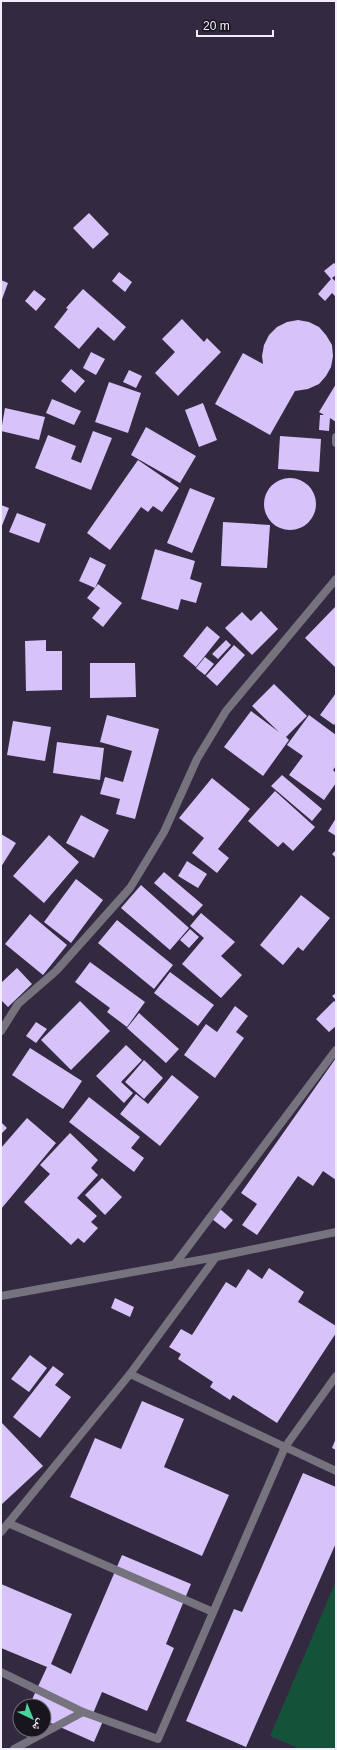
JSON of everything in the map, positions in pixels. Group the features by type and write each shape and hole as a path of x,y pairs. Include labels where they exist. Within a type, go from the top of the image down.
{"street":[{"path":"336,436 336,443"},
{"path":"1,1031 18,1004 56,971 130,888 164,832 197,759 226,711 336,579"},
{"path":"175,1264 336,1050"},
{"path":"1,1296 216,1257 336,1232"},
{"path":"1,1532 130,1374 216,1257"},
{"path":"130,1374 336,1471"},
{"path":"1,1672 83,1712 158,1739 285,1447 336,1376"},
{"path":"8,1523 213,1612"},
{"path":"14,1749 83,1712"}],"green space":[{"path":"336,1581 336,1749 300,1749 270,1736"}],"building":[{"path":"89,213 109,234 93,249 73,228"},
{"path":"334,263 336,265 336,275 332,278 336,282 336,297 332,293 325,301 318,294 331,279 324,271"},
{"path":"119,272 132,282 125,292 112,281"},
{"path":"1,280 8,283 1,302"},
{"path":"83,289 126,327 114,341 98,327 79,349 54,327 68,309 66,308"},
{"path":"34,290 46,299 36,311 25,301"},
{"path":"182,319 204,342 207,338 221,352 178,396 155,373 175,352 162,339"},
{"path":"298,320 309,322 319,327 326,335 332,345 333,356 331,367 319,384 308,389 295,391 270,435 215,404 243,353 263,364 262,356 264,345 269,335 277,327 287,322"},
{"path":"91,352 105,359 96,375 83,368"},
{"path":"71,369 85,381 75,393 61,381"},
{"path":"129,370 142,376 136,388 123,382"},
{"path":"109,382 141,393 128,433 95,422"},
{"path":"336,384 336,422 330,418 329,431 319,430 320,415 324,415 319,412"},
{"path":"52,399 81,411 74,425 46,413"},
{"path":"203,403 217,440 199,447 185,410"},
{"path":"5,408 45,417 39,440 1,431"},
{"path":"146,427 196,456 180,483 131,455"},
{"path":"93,431 112,438 91,490 35,468 48,435 76,446 71,459 81,463"},
{"path":"280,436 321,439 319,472 278,469"},
{"path":"138,460 179,488 162,512 153,506 148,512 141,507 110,550 87,533"},
{"path":"290,478 300,480 308,486 314,494 316,504 314,514 308,522 300,528 290,530 280,528 272,522 266,514 264,504 266,494 272,486 280,480"},
{"path":"190,488 215,498 192,553 167,543"},
{"path":"1,505 9,508 1,528"},
{"path":"17,513 46,524 39,543 9,532"},
{"path":"223,522 270,525 267,568 221,566"},
{"path":"155,549 195,561 190,579 202,583 196,603 181,599 178,610 141,599"},
{"path":"90,557 106,565 95,588 79,581"},
{"path":"98,584 122,603 103,627 92,618 100,608 87,598"},
{"path":"336,606 336,668 305,638"},
{"path":"261,611 278,629 252,655 225,628 242,612 251,621"},
{"path":"207,626 220,637 196,667 183,656"},
{"path":"46,640 46,651 62,651 62,690 26,691 25,641"},
{"path":"226,640 231,645 218,659 212,654"},
{"path":"234,645 245,655 217,686 206,676"},
{"path":"205,657 214,664 205,675 196,668"},
{"path":"90,663 135,663 136,697 90,698"},
{"path":"274,684 307,716 286,737 289,740 263,776 224,747 251,711 279,732 252,706"},
{"path":"336,693 336,722 334,725 320,715"},
{"path":"107,715 159,729 135,819 116,814 120,799 100,794 105,777 123,782 132,751 100,742"},
{"path":"309,715 336,735 336,766 333,770 336,773 336,783 324,800 289,775 303,756 287,745"},
{"path":"13,721 51,727 45,761 7,755"},
{"path":"57,742 104,748 100,780 53,773"},
{"path":"282,775 322,809 312,821 271,786"},
{"path":"212,778 250,809 218,849 229,858 217,873 192,853 204,838 179,818"},
{"path":"275,791 315,827 293,851 283,842 278,847 248,821"},
{"path":"81,815 109,830 94,858 66,843"},
{"path":"336,818 336,836 328,831"},
{"path":"1,834 16,843 1,867"},
{"path":"49,835 79,862 44,903 13,876"},
{"path":"336,850 336,858 332,854"},
{"path":"187,861 207,874 198,888 178,876"},
{"path":"164,872 203,905 193,916 154,883"},
{"path":"76,879 103,900 71,943 44,922"},
{"path":"141,885 189,928 170,950 121,908"},
{"path":"301,895 330,918 303,951 298,947 283,965 260,945"},
{"path":"201,913 235,942 221,956 242,975 221,998 182,964 204,938 190,926"},
{"path":"30,914 67,945 43,975 5,944"},
{"path":"117,920 173,965 154,989 98,943"},
{"path":"190,929 199,937 189,948 180,940"},
{"path":"90,962 145,1002 127,1027 107,1012 110,1008 75,982"},
{"path":"17,968 32,984 8,1007 1,1000 1,983"},
{"path":"170,972 214,1005 198,1026 154,993"},
{"path":"336,993 336,1000 332,996"},
{"path":"80,1001 110,1031 71,1070 41,1040"},
{"path":"334,1001 336,1003 336,1026 329,1032 316,1019"},
{"path":"235,1006 248,1016 236,1032 244,1038 215,1078 184,1055 206,1024 217,1032"},
{"path":"139,1013 179,1049 166,1063 127,1028"},
{"path":"36,1022 47,1029 36,1043 26,1036"},
{"path":"126,1045 142,1060 121,1082 133,1093 124,1103 96,1076"},
{"path":"30,1048 82,1081 63,1109 12,1075"},
{"path":"336,1058 336,1180 323,1171 313,1186 298,1176 257,1235 242,1225 257,1204 241,1193"},
{"path":"144,1060 163,1078 144,1099 125,1082"},
{"path":"172,1075 199,1097 160,1146 120,1114 136,1094 148,1104"},
{"path":"89,1097 140,1137 131,1148 144,1158 134,1172 69,1122"},
{"path":"27,1118 56,1143 1,1209 1,1148"},
{"path":"1,1122 7,1128 1,1134"},
{"path":"70,1133 98,1160 91,1168 98,1175 77,1198 97,1216 91,1222 98,1228 84,1243 78,1238 71,1245 24,1202 50,1174 40,1165"},
{"path":"102,1178 122,1197 105,1215 85,1195"},
{"path":"220,1209 233,1220 225,1229 212,1219"},
{"path":"269,1268 304,1292 298,1302 336,1326 336,1333 277,1423 233,1395 230,1400 210,1387 213,1382 178,1359 181,1354 169,1347 181,1329 192,1335 226,1282 236,1288 248,1269 262,1279"},
{"path":"115,1298 134,1307 130,1317 111,1308"},
{"path":"30,1355 47,1368 29,1392 11,1379"},
{"path":"53,1366 64,1374 55,1385 71,1397 40,1438 13,1417"},
{"path":"142,1401 184,1419 164,1467 229,1495 202,1556 70,1497 95,1438 121,1449"},
{"path":"2,1423 43,1466 1,1505 1,1424"},
{"path":"336,1438 336,1450 332,1448"},
{"path":"303,1473 336,1487 336,1543 246,1747 186,1721 234,1609 242,1612"},
{"path":"122,1555 191,1584 166,1644 174,1648 147,1711 102,1692 92,1716 103,1721 94,1742 52,1724 52,1698 33,1698 47,1667 1,1648 1,1584 72,1614 51,1664 71,1674"}]}
